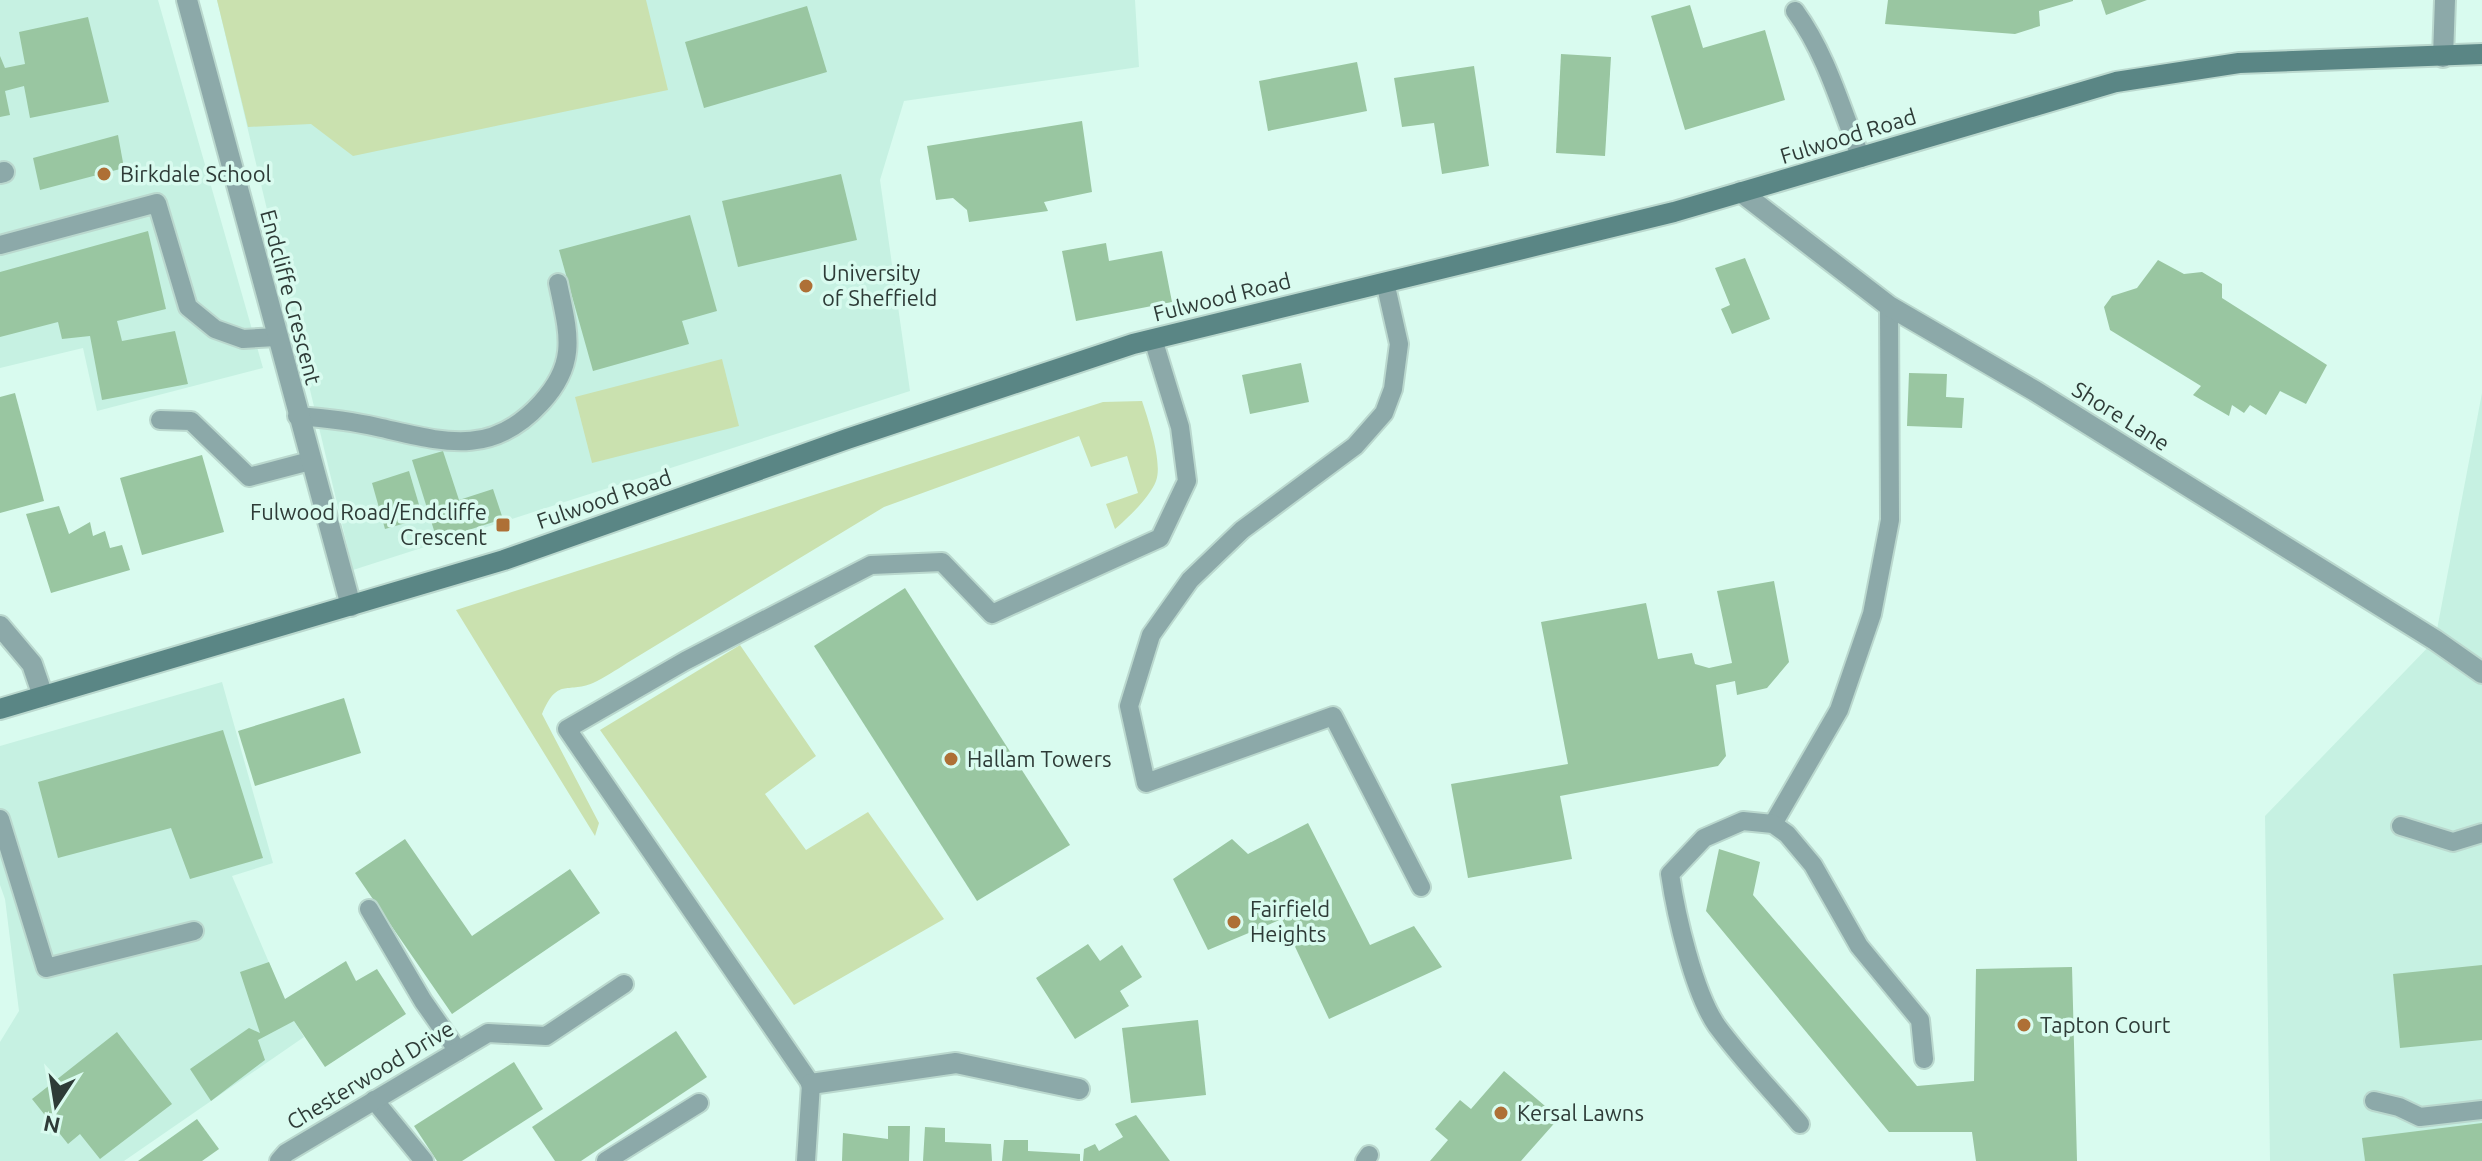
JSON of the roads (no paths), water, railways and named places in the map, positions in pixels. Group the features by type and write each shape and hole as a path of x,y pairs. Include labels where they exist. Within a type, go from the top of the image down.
{"street":[{"name":"Endcliffe Crescent","path":"187,0 297,416 351,606"},
{"path":"2443,57 2445,0"},
{"name":"Fulwood Road","path":"0,709 504,560 847,439 1153,339 1674,212 2116,82 2239,63 2482,54"},
{"name":"Shore Lane","path":"1741,192 1889,306 2035,391 2435,640 2482,673"},
{"path":"0,626 32,664 43,696"},
{"path":"811,1084 956,1063 1079,1089"}],"lane":[{"path":"1795,11 1824,60 1861,158"},
{"path":"0,245 157,203 188,307 215,329 243,339 276,337"},
{"path":"1385,282 1399,344 1393,389 1384,413 1355,446 1242,530 1190,580 1151,635 1129,706 1146,783 1333,716 1421,887"},
{"path":"297,416 375,426 441,440 478,442 510,430 548,396 568,355 568,332 558,283"},
{"path":"1773,824 1839,710 1872,614 1890,520 1889,306"},
{"path":"806,1161 811,1084 567,729 685,661 871,565 942,562 992,614 1160,538 1187,481 1180,427 1153,339"},
{"path":"160,420 191,421 249,477 310,461"},
{"path":"0,819 46,968 194,931"},
{"path":"1800,1124 1716,1024 1698,983 1675,912 1670,874 1704,838 1743,821 1773,824 1787,834 1813,865 1859,946 1920,1020 1924,1059"},
{"path":"2401,826 2453,842 2482,833"},
{"path":"369,909 423,1001 458,1051"},
{"name":"Chesterwood Drive","path":"279,1161 286,1153 488,1033 546,1036 624,984"},
{"path":"374,1100 424,1161"},
{"path":"2374,1101 2399,1107 2420,1117 2482,1110"},
{"path":"606,1161 699,1103"}],"place":[{"name":"Birkdale School","path":"104,174"},
{"name":"University of Sheffield","path":"806,286"},
{"name":"Fulwood Road/Endcliffe Crescent","path":"503,525"},
{"name":"Hallam Towers","path":"951,759"},
{"name":"Fairfield Heights","path":"1234,922"},
{"name":"Tapton Court","path":"2024,1025"},
{"name":"Kersal Lawns","path":"1501,1113"}]}
